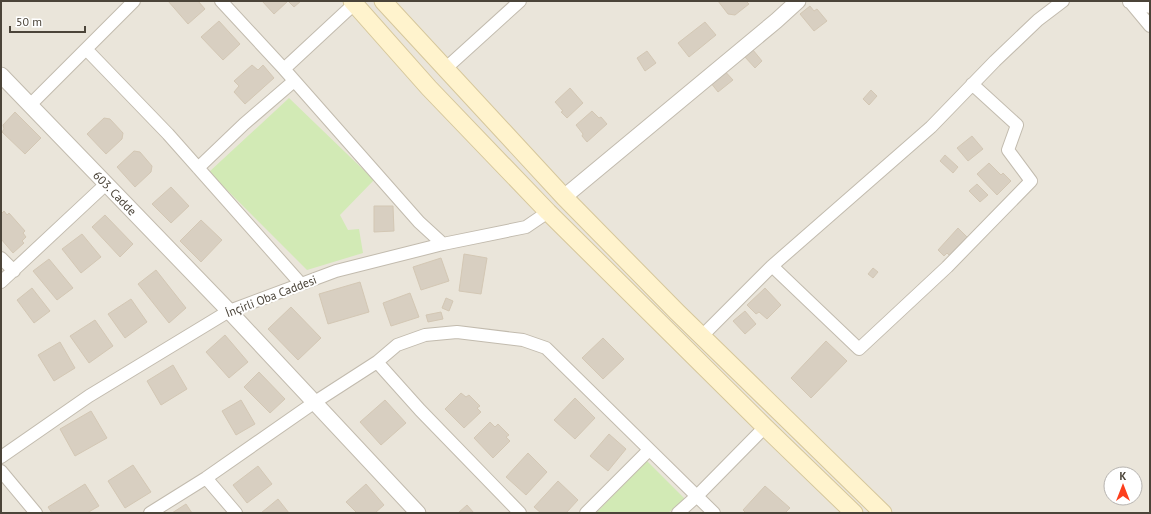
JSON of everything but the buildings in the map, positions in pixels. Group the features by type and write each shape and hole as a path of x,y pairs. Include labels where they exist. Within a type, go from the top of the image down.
{"main road":[{"path":"383,1 564,197 702,336 883,513"},
{"path":"353,2 429,88 548,212 765,428 854,513"}],"street":[{"path":"30,105 134,1"},
{"path":"221,1 284,69 419,222 443,244"},
{"path":"445,69 520,1"},
{"path":"564,197 776,21 798,1"},
{"path":"702,336 772,266 931,127 972,84 1038,20 1064,1"},
{"path":"284,69 353,2"},
{"path":"1128,2 1150,7"},
{"path":"1128,2 1150,26"},
{"path":"86,49 168,134 301,284"},
{"name":"603. Cadde","path":"1,75 229,311 418,513"},
{"path":"198,168 244,124 294,81"},
{"path":"772,266 858,349 947,267 1031,182 1008,150 1017,125 972,84"},
{"path":"1,282 106,184"},
{"name":"İnçirli Oba Caddesi","path":"1,456 89,396 229,311 336,271 443,244 526,227 548,212"},
{"path":"1,258 14,271"},
{"path":"150,513 206,478 315,402 377,362 397,345 425,335 457,332 523,340 546,348 714,513"},
{"path":"377,362 420,410 520,513"},
{"path":"678,513 765,428"},
{"path":"586,513 649,450"},
{"path":"1,471 36,513"},
{"path":"206,478 236,513"}],"shaded area":[{"path":"1,1 1150,1 1150,513 1,513"}],"green space":[{"path":"289,98 374,180 340,215 348,230 359,229 363,253 307,270 209,172"},
{"path":"647,461 685,499 668,513 596,513"}]}
